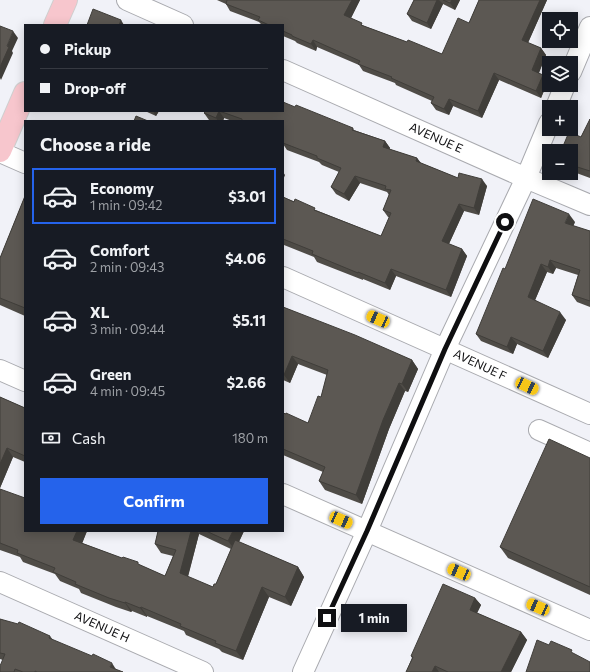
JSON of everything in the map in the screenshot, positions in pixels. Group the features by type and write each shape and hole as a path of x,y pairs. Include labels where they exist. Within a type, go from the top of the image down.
{"main road":[{"path":"55,24 66,0"},
{"path":"0,152 24,96"}],"street":[{"path":"127,0 181,24"},
{"path":"578,56 590,27"},
{"name":"AVENUE E","path":"284,70 590,205"},
{"path":"303,672 367,531 445,349 526,178 544,136"},
{"path":"0,152 24,163"},
{"name":"AVENUE F","path":"284,277 590,414"},
{"path":"0,370 24,381"},
{"path":"540,430 590,453"},
{"path":"284,494 590,630"},
{"name":"AVENUE H","path":"0,582 203,672"}],"building":[{"path":"227,0 352,0 344,15 362,23 361,25 407,42 408,40 442,54 458,18 469,23 479,0 540,0 522,40 541,48 532,70 542,75 542,77 536,91 494,73 478,111 449,99 444,109 431,103 434,97 391,78 392,77 358,64 360,61 313,40 311,44 292,36 284,31 284,24 267,24 258,20 260,17 226,4"},
{"path":"414,0 437,0 427,23 407,14"},
{"path":"443,0 452,0 450,3"},
{"path":"93,9 121,20 119,24 87,24"},
{"path":"0,26 13,31 7,46 9,47 0,67"},
{"path":"284,102 295,107 296,105 353,128 352,130 385,141 383,147 417,158 416,161 458,178 459,173 482,179 474,208 459,204 442,241 462,249 446,290 391,269 385,283 312,254 313,251 284,239 284,197 294,202 295,199 315,208 314,210 381,236 391,213 383,210 391,190 385,189 386,186 355,176 344,194 331,187 341,168 317,158 317,156 284,143 284,120 242,119 222,112 284,112"},
{"path":"205,112 219,112 216,118 204,113"},
{"path":"136,116 146,120 134,120"},
{"path":"590,119 590,171 578,167 578,144 564,144 567,136 581,137"},
{"path":"24,198 24,308 0,298 0,258"},
{"path":"533,199 569,214 565,223 590,231 590,301 572,295 580,270 550,260 548,267 541,264 528,297 560,312 543,351 511,337 507,347 476,334 503,268 505,269"},
{"path":"284,307 355,335 412,360 402,384 399,383 383,420 356,495 319,481 325,467 284,449 284,413 308,423 318,396 321,397 328,370 292,356 284,375"},
{"path":"0,397 24,408 24,456 7,448 0,464"},
{"path":"549,439 590,458 590,587 500,547"},
{"path":"0,489 24,498 24,532 77,532 73,540 122,558 123,557 138,562 138,564 165,576 176,550 155,544 158,532 191,532 180,573 213,587 214,584 216,584 235,540 298,567 285,597 262,587 236,651 215,643 216,641 180,626 181,624 141,607 140,608 109,598 75,584 76,582 53,572 55,568 17,553 18,550 0,543"},
{"path":"208,532 232,532 228,541"},
{"path":"443,584 475,598 470,610 521,632 501,672 448,672 435,666 432,672 406,672 413,657 411,656"},
{"path":"0,619 18,624 19,622 50,636 49,638 92,656 93,654 112,663 110,667 123,672 23,672 15,669 14,672 0,672 0,666 5,654 0,653"},
{"path":"537,640 549,645 551,641 572,650 571,652 590,662 590,672 526,672"}],"route":[{"path":"327,618 367,531 445,349 505,222"}]}
